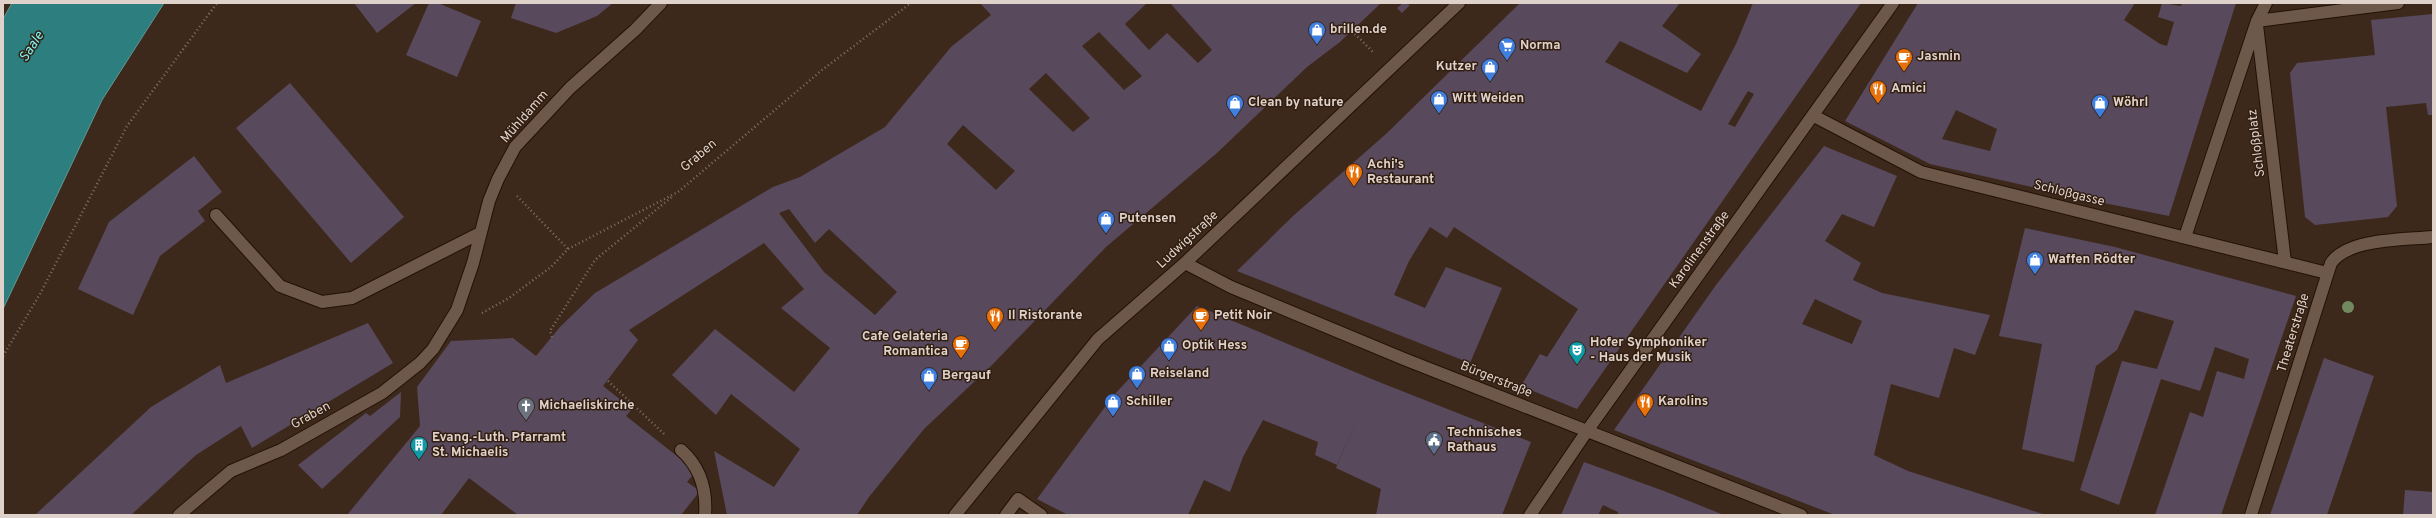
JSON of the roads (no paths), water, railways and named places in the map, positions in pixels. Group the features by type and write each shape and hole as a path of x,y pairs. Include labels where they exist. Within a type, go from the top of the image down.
{"street":[{"name":"Mühldamm","path":"447,328 465,290 480,233 498,179 515,147 570,88 635,30 661,3"},
{"name":"Ludwigstraße","path":"955,515 1098,340 1185,263 1459,3"},
{"name":"Karolinenstraße","path":"1530,515 1587,431 1814,116 1893,3"},
{"name":"Schloßplatz","path":"2184,237 2257,21 2266,3"},
{"path":"2257,21 2398,3"},
{"name":"Schloßplatz","path":"2257,21 2285,262"},
{"name":"Schloßgasse","path":"1814,116 1922,172 2327,273"},
{"path":"216,215 280,286 322,302 352,298 480,233"},
{"name":"Theaterstraße","path":"2251,515 2327,273 2335,258 2351,248 2361,245 2433,237"},
{"name":"Bürgerstraße","path":"1185,263 1231,287 1587,431 1801,515"},
{"name":"Graben","path":"179,515 230,471 281,450 382,393 420,363 447,328"},
{"path":"681,450 692,460 700,473 705,500 704,515"},
{"path":"1006,515 1018,499 1041,515"}],"water":[{"name":"Saale","path":"12,3 164,3 102,100 3,309 3,19"}],"place":[{"name":"brillen.de","path":"1317,45"},
{"name":"Norma","path":"1507,61"},
{"name":"Jasmin","path":"1904,72"},
{"name":"Kutzer","path":"1490,82"},
{"name":"Amici","path":"1878,104"},
{"name":"Witt Weiden","path":"1439,114"},
{"name":"Clean by nature","path":"1235,118"},
{"name":"Wöhrl","path":"2100,118"},
{"name":"Achi's Restaurant","path":"1354,187"},
{"name":"Putensen","path":"1106,234"},
{"name":"Waffen Rödter","path":"2035,275"},
{"name":"Il Ristorante","path":"995,331"},
{"name":"Petit Noir","path":"1201,331"},
{"name":"Cafe Gelateria Romantica","path":"961,359"},
{"name":"Optik Hess","path":"1169,361"},
{"name":"Hofer Symphoniker - Haus der Musik","path":"1577,365"},
{"name":"Reiseland","path":"1137,389"},
{"name":"Bergauf","path":"929,391"},
{"name":"Schiller","path":"1113,417"},
{"name":"Karolins","path":"1645,417"},
{"name":"Michaeliskirche","path":"526,421"},
{"name":"Technisches Rathaus","path":"1434,455"},
{"name":"Evang.-Luth. Pfarramt St. Michaelis","path":"419,460"}]}
